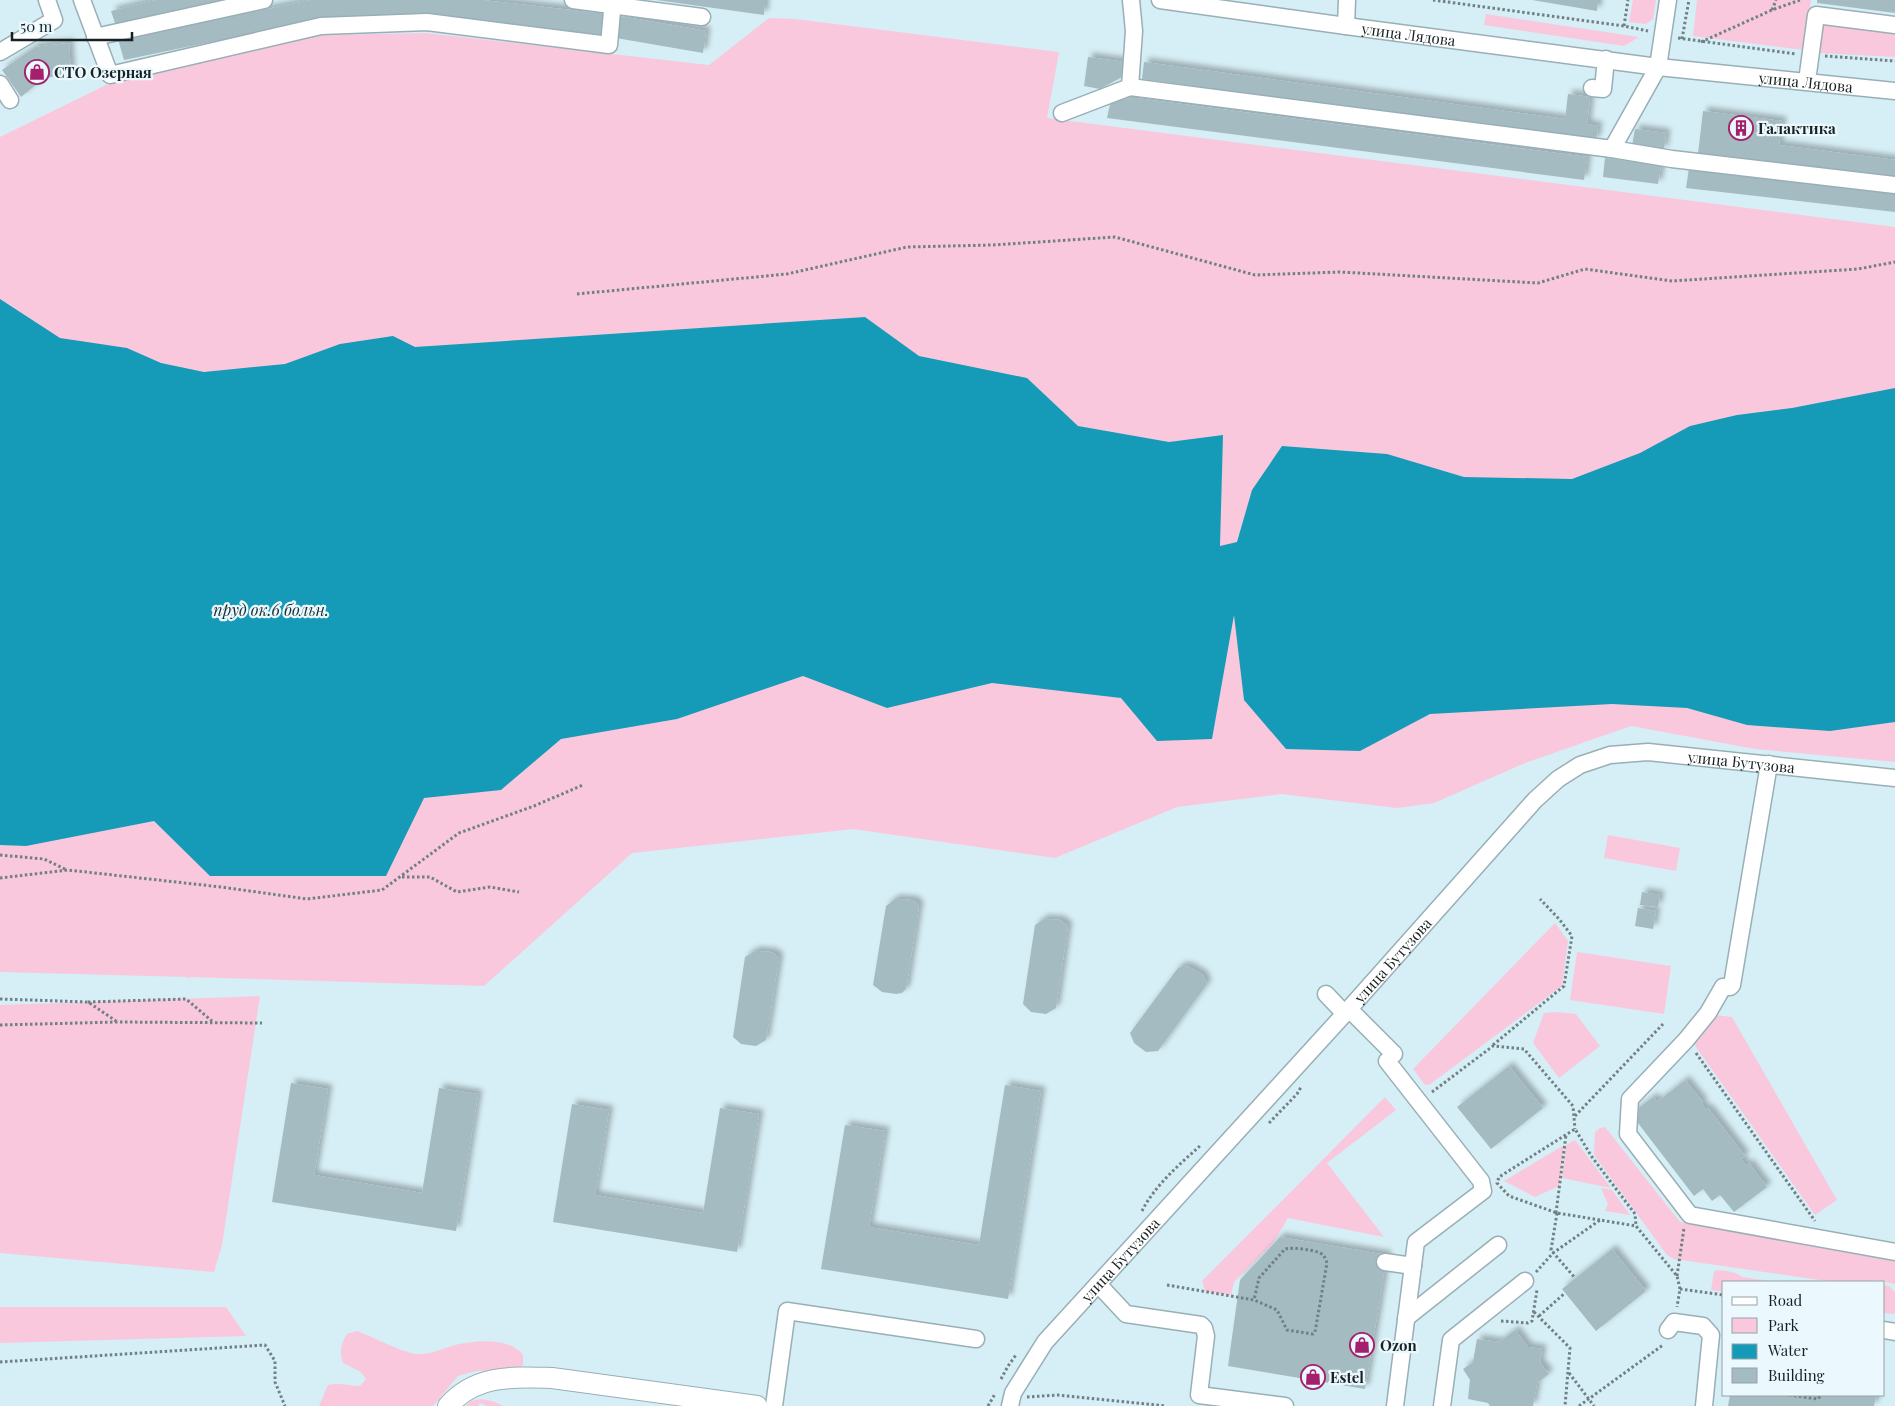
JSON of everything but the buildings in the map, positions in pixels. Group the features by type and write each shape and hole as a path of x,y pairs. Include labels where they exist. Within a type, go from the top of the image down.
{"main road":[{"path":"448,1406 466,1390 480,1382 496,1378 518,1377 552,1378 757,1406"},
{"path":"678,1406 689,1401 703,1399"}],"street":[{"path":"0,52 54,20 47,0"},
{"path":"82,0 110,75 320,26 427,22 609,45 613,2"},
{"path":"96,37 264,0"},
{"path":"573,0 613,2 702,17"},
{"path":"1130,87 1129,31 1131,0"},
{"name":"улица Лядова","path":"1160,0 1658,67 1895,91"},
{"path":"1346,0 1346,26"},
{"path":"1612,149 1658,67 1668,0"},
{"path":"1807,81 1816,15 1895,25"},
{"path":"1592,88 1603,90 1606,59"},
{"path":"0,84 10,100"},
{"path":"1062,113 1130,87 1612,149 1672,159 1895,184"},
{"name":"улица Бутузова","path":"1010,1406 1013,1393 1045,1342 1347,1011 1514,822 1558,779 1580,765 1610,755 1648,752 1895,778"},
{"path":"1769,764 1732,985 1722,988 1708,1013 1686,1040 1630,1099 1628,1134 1690,1215 1895,1252"},
{"path":"1326,994 1347,1011 1390,1058 1419,1102 1481,1181 1483,1188 1483,1191 1416,1242 1394,1406"},
{"path":"1406,1318 1498,1245"},
{"path":"1386,1262 1413,1266"},
{"path":"1442,1406 1451,1340 1534,1281"},
{"path":"1098,1284 1126,1314 1201,1325 1204,1328 1206,1336 1199,1395 1285,1406"},
{"path":"774,1406 787,1311 976,1339"},
{"path":"1667,1336 1674,1322 1703,1326 1711,1334 1704,1406"}],"path":[{"path":"1433,0 1624,26 1628,0"},
{"path":"1690,0 1682,40 1810,55 1895,61"},
{"path":"1772,10 1776,0"},
{"path":"1701,42 1772,10 1800,0"},
{"path":"577,294 787,274 907,247 993,245 1115,237 1255,276 1340,272 1538,283 1585,270 1672,281 1858,270 1895,262"},
{"path":"0,878 68,870 221,887 307,900 382,890 458,833 534,806 583,785"},
{"path":"0,855 44,859 68,870"},
{"path":"400,877 430,877 457,892 490,887 519,892"},
{"path":"1419,1102 1492,1046 1564,986 1572,936 1540,899"},
{"path":"0,999 88,1002 186,999 213,1021"},
{"path":"88,1002 117,1022"},
{"path":"0,1025 117,1022 262,1022"},
{"path":"1575,1116 1662,1024"},
{"path":"1686,1040 1828,1240"},
{"path":"1492,1046 1521,1048 1526,1051 1572,1104 1575,1116 1575,1129 1592,1157 1635,1214 1636,1226 1676,1276 1680,1289 1676,1311"},
{"path":"1267,1125 1297,1094 1301,1085"},
{"path":"1575,1129 1500,1175 1497,1183 1509,1196 1556,1213 1636,1226"},
{"path":"1566,1135 1551,1250 1575,1278"},
{"path":"1528,1323 1533,1320 1534,1281 1541,1268 1553,1253 1600,1220"},
{"path":"1676,1276 1686,1221"},
{"path":"1167,1285 1254,1300 1277,1310 1287,1330 1315,1333 1327,1263 1324,1255 1320,1252 1291,1248 1286,1250 1259,1278 1254,1300"},
{"path":"1534,1281 1541,1268"},
{"path":"1680,1289 1722,1295"},
{"path":"1539,1316 1565,1293"},
{"path":"1534,1312 1570,1348 1565,1406"},
{"path":"1579,1406 1667,1336"},
{"path":"0,1362 266,1345 275,1361 275,1382 285,1406"},
{"path":"1569,1372 1594,1406"},
{"path":"1030,1390 1027,1397 1058,1395 1166,1406"},
{"path":"1796,1396 1818,1399 1820,1396"}],"green space":[{"path":"1633,0 1656,0 1653,19 1646,24 1629,22"},
{"path":"1697,0 1811,0 1804,50 1693,36"},
{"path":"1486,14 1639,37 1624,46 1484,25"},
{"path":"769,18 795,19 1059,52 1047,118 1895,227 1895,762 1755,749 1631,726 1525,763 1434,803 1397,808 1281,794 1177,807 1055,858 853,829 632,853 484,986 190,977 189,979 187,977 0,972 0,137 106,85 322,35 426,33 709,65"},
{"path":"1823,23 1895,32 1895,57 1819,53"},
{"path":"1608,835 1680,848 1676,871 1604,858"},
{"path":"1555,923 1568,941 1562,986 1429,1085 1424,1084 1413,1069"},
{"path":"1577,952 1671,966 1664,1014 1570,1000"},
{"path":"260,996 222,1245 214,1272 0,1253 0,1005"},
{"path":"1544,1013 1576,1014 1600,1046 1559,1078 1533,1043"},
{"path":"1715,1015 1732,1017 1837,1200 1815,1215 1691,1040"},
{"path":"1385,1097 1396,1110 1327,1163 1384,1237 1288,1218 1273,1243 1234,1282 1231,1295 1205,1291 1202,1281"},
{"path":"1605,1127 1680,1222 1895,1258 1895,1284 1875,1280 1827,1281 1674,1259 1667,1255 1594,1155 1595,1132"},
{"path":"1575,1140 1611,1188 1562,1178 1566,1145"},
{"path":"1564,1145 1559,1186 1535,1197 1504,1181"},
{"path":"1601,1188 1612,1190 1630,1215 1605,1211 1608,1204"},
{"path":"1717,1270 1727,1271 1742,1277 1769,1281 1722,1281 1722,1292 1711,1290 1714,1272"},
{"path":"1885,1285 1889,1286 1895,1292 1895,1314 1885,1313"},
{"path":"0,1307 226,1307 246,1336 0,1343"},
{"path":"357,1331 396,1348 418,1354 455,1345 492,1341 517,1349 523,1355 523,1365 518,1369 476,1371 458,1376 433,1406 319,1406 328,1385 360,1386 366,1379 361,1372 343,1363 341,1355 342,1344 347,1334"},
{"path":"481,1399 504,1406 487,1406 480,1403 478,1406 466,1406 471,1401"}],"water":[{"name":"пруд ок.6 больн.","path":"0,299 60,338 127,348 161,363 204,372 285,364 340,344 393,336 415,347 865,317 919,356 1027,378 1078,426 1169,442 1223,435 1220,546 1237,542 1252,490 1282,446 1387,454 1464,477 1572,479 1640,453 1690,426 1737,415 1792,408 1895,388 1895,722 1830,731 1747,725 1687,708 1612,704 1430,714 1360,751 1286,749 1244,700 1234,615 1212,739 1157,741 1121,698 992,683 887,708 803,676 677,719 561,739 501,790 424,798 386,876 210,876 154,821 26,846 0,845"}],"place":[{"name":"СТО Озерная","path":"37,72"},
{"name":"Галактика","path":"1741,128"},
{"name":"Ozon","path":"1362,1345"},
{"name":"Estel","path":"1313,1377"}]}
